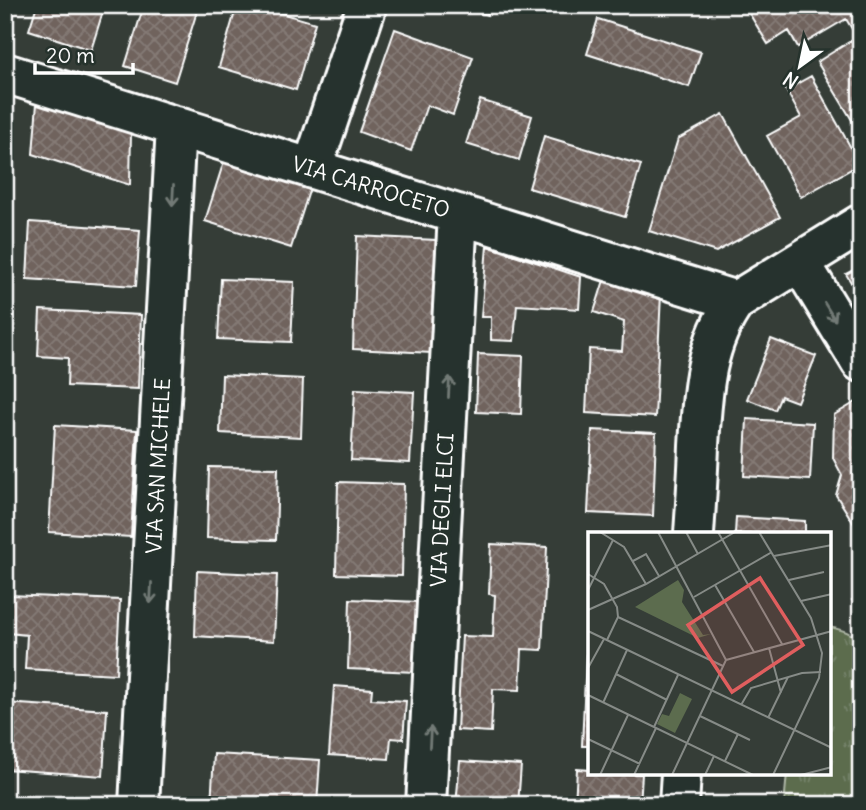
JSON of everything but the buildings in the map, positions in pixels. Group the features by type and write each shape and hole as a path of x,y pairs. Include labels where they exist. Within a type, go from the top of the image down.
{"street":[{"path":"312,169 367,5"},
{"name":"VIA CARROCETO","path":"5,73 736,301"},
{"name":"VIA SAN MICHELE","path":"139,805 176,127"},
{"name":"VIA DEGLI ELCI","path":"426,805 458,214"},
{"path":"694,532 703,386 718,330 736,301 861,224"},
{"path":"800,262 861,362"},
{"path":"679,805 681,775"}],"green space":[{"path":"831,628 843,631 851,634 861,645 861,805 784,805 787,775 831,775"}]}
